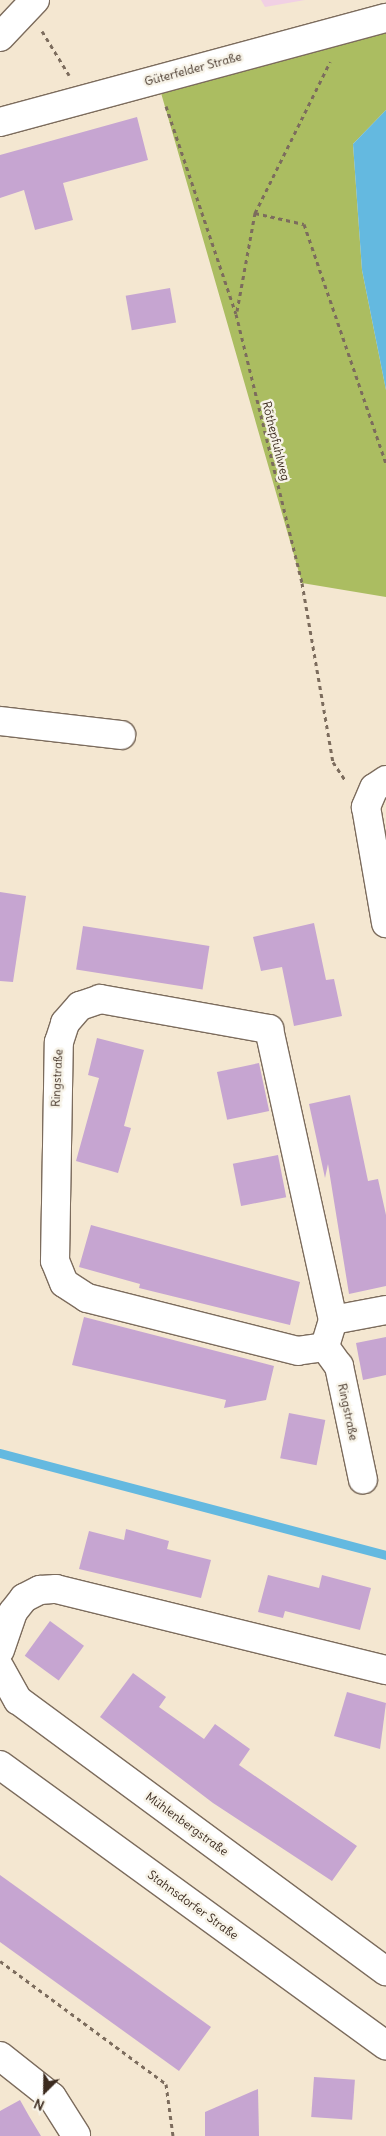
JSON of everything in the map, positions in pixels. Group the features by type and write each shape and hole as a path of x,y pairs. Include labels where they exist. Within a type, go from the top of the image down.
{"street":[{"path":"0,37 31,4"},
{"name":"Güterfelder Straße","path":"0,122 386,18"},
{"path":"0,721 121,735"},
{"path":"386,780 374,788 366,807 386,923"},
{"name":"Ringstraße","path":"100,999 269,1029 333,1320 325,1348 298,1351 260,1342 87,1298 64,1283 55,1261 59,1042 65,1023 80,1006 100,999"},
{"path":"333,1320 386,1310"},
{"name":"Ringstraße","path":"325,1348 339,1366 363,1480"},
{"path":"0,1650 13,1612 24,1598 40,1590 56,1590 386,1670"},
{"name":"Mühlenbergstraße","path":"0,1668 18,1700 386,1971"},
{"name":"Stahnsdorfer Straße","path":"0,1765 386,2045"},
{"path":"0,2056 52,2098 76,2135"}],"path":[{"path":"31,4 84,99"},
{"path":"236,314 255,213 347,28"},
{"name":"Röthepfuhlweg","path":"157,79 236,314 302,582 333,762 366,807"},
{"path":"255,213 304,224 386,464"},
{"path":"0,1961 166,2084 173,2136"}],"shaded area":[{"path":"261,0 305,0 265,7"}],"green space":[{"path":"386,18 386,110 353,144 362,270 386,390 386,597 302,583 157,79"}],"water":[{"path":"386,110 386,390 362,270 353,144"}],"building":[{"path":"137,117 148,160 63,183 73,220 35,230 24,190 0,198 0,155"},
{"path":"170,288 176,322 132,330 126,296"},
{"path":"0,892 26,896 13,982 0,981"},
{"path":"314,923 326,980 334,979 342,1016 294,1026 282,967 261,971 253,937"},
{"path":"83,926 209,946 203,989 76,969"},
{"path":"97,1038 144,1050 124,1126 131,1128 118,1173 76,1161 99,1078 88,1075"},
{"path":"259,1063 269,1111 227,1120 217,1072"},
{"path":"350,1095 368,1181 378,1179 386,1215 386,1286 349,1294 328,1164 325,1178 309,1104"},
{"path":"278,1155 286,1197 241,1206 233,1164"},
{"path":"91,1225 300,1282 290,1325 139,1288 140,1284 79,1267"},
{"path":"84,1317 274,1366 266,1400 224,1408 226,1400 72,1365"},
{"path":"386,1337 386,1375 363,1380 356,1343"},
{"path":"289,1413 325,1420 317,1465 280,1458"},
{"path":"126,1529 169,1541 167,1549 211,1560 201,1598 79,1569 89,1531 124,1540"},
{"path":"268,1575 319,1588 322,1575 371,1588 360,1630 285,1611 283,1618 258,1612"},
{"path":"50,1621 84,1646 59,1680 25,1656"},
{"path":"133,1673 166,1697 159,1707 204,1739 215,1724 250,1749 239,1765 357,1846 332,1881 213,1803 100,1717"},
{"path":"347,1692 386,1703 380,1749 334,1736"},
{"path":"0,1875 211,2027 179,2071 0,1942"},
{"path":"314,2077 355,2080 352,2120 311,2117"},
{"path":"258,2089 259,2136 205,2136 205,2112"},
{"path":"20,2100 41,2136 0,2136 0,2111"}],"waterway":[{"path":"0,1453 386,1555"}]}
